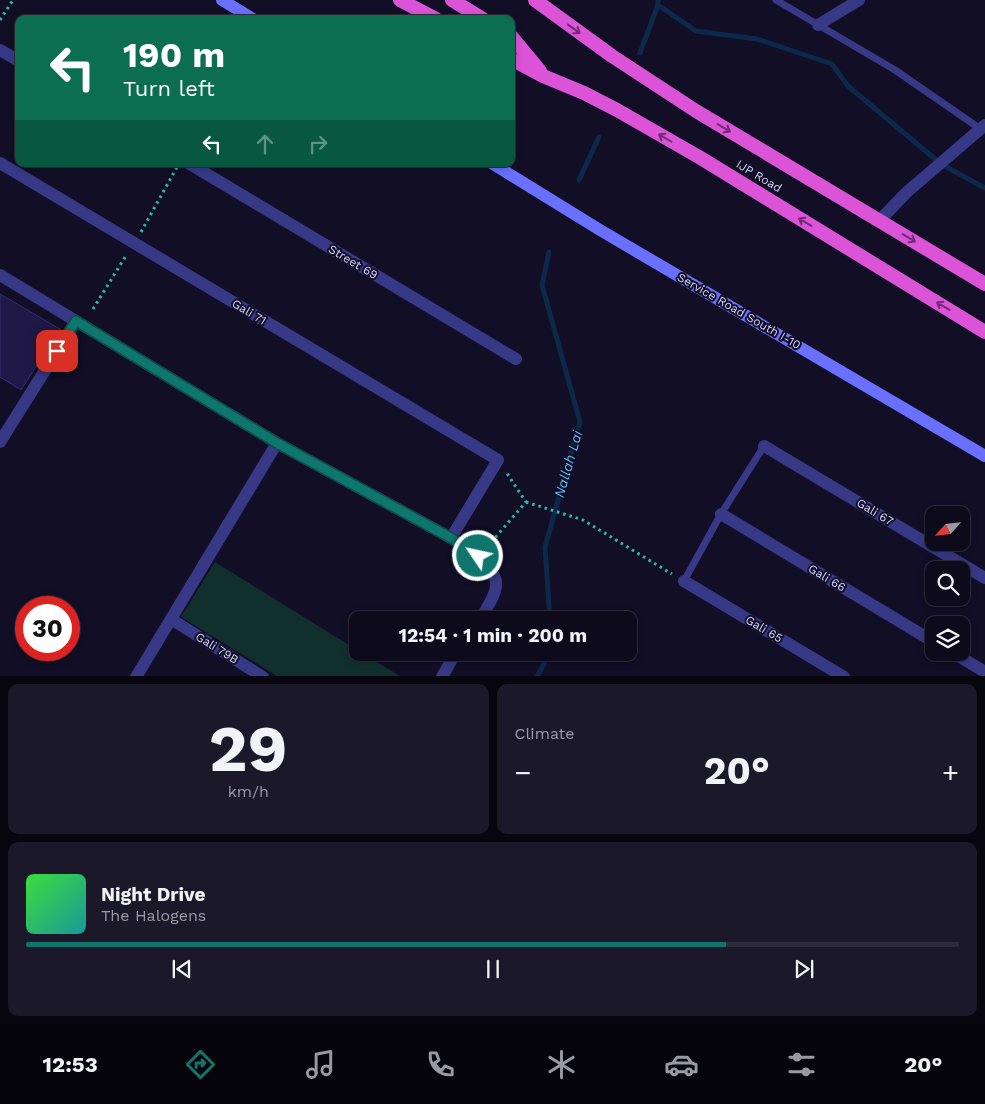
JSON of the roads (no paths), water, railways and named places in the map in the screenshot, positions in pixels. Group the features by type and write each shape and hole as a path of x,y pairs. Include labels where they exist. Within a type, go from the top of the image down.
{"highway":[{"path":"400,0 428,15"},
{"path":"452,0 476,15"},
{"name":"IJP Road","path":"535,0 612,56 696,111 985,284"},
{"path":"515,41 544,76"},
{"name":"IJP Road","path":"515,61 617,110 699,157 985,332"}],"main road":[{"path":"222,0 247,15"},
{"name":"Service Road South I-10","path":"499,167 600,230 985,456"}],"street":[{"path":"818,25 859,0"},
{"path":"0,50 15,59"},
{"path":"879,221 907,192 983,128"},
{"name":"Gali 71","path":"0,164 498,460 451,538"},
{"name":"Street 69","path":"195,167 516,360"},
{"path":"0,275 277,443 451,538 478,556 492,572 497,583 486,611"},
{"path":"0,442 76,321"},
{"path":"136,676 277,443"},
{"name":"Gali 67","path":"764,446 985,578"},
{"name":"Gali 66","path":"721,514 925,637"},
{"name":"Gali 65","path":"684,581 844,676"},
{"name":"Gali 79B","path":"171,618 263,676"},
{"path":"442,676 451,661"},
{"path":"967,661 985,672"}],"lane":[{"path":"776,0 894,70 983,128"},
{"path":"684,581 721,514 764,446"}],"waterway":[{"name":"Nallah Lai","path":"640,53 658,5 658,0"},
{"path":"658,5 696,31 757,39 832,64 848,86 941,164 985,188"},
{"name":"Nallah Lai","path":"579,180 599,137"},
{"name":"Nallah Lai","path":"549,252 542,285 580,422 545,547 549,611"},
{"name":"Nallah Lai","path":"538,676 545,661"}]}
